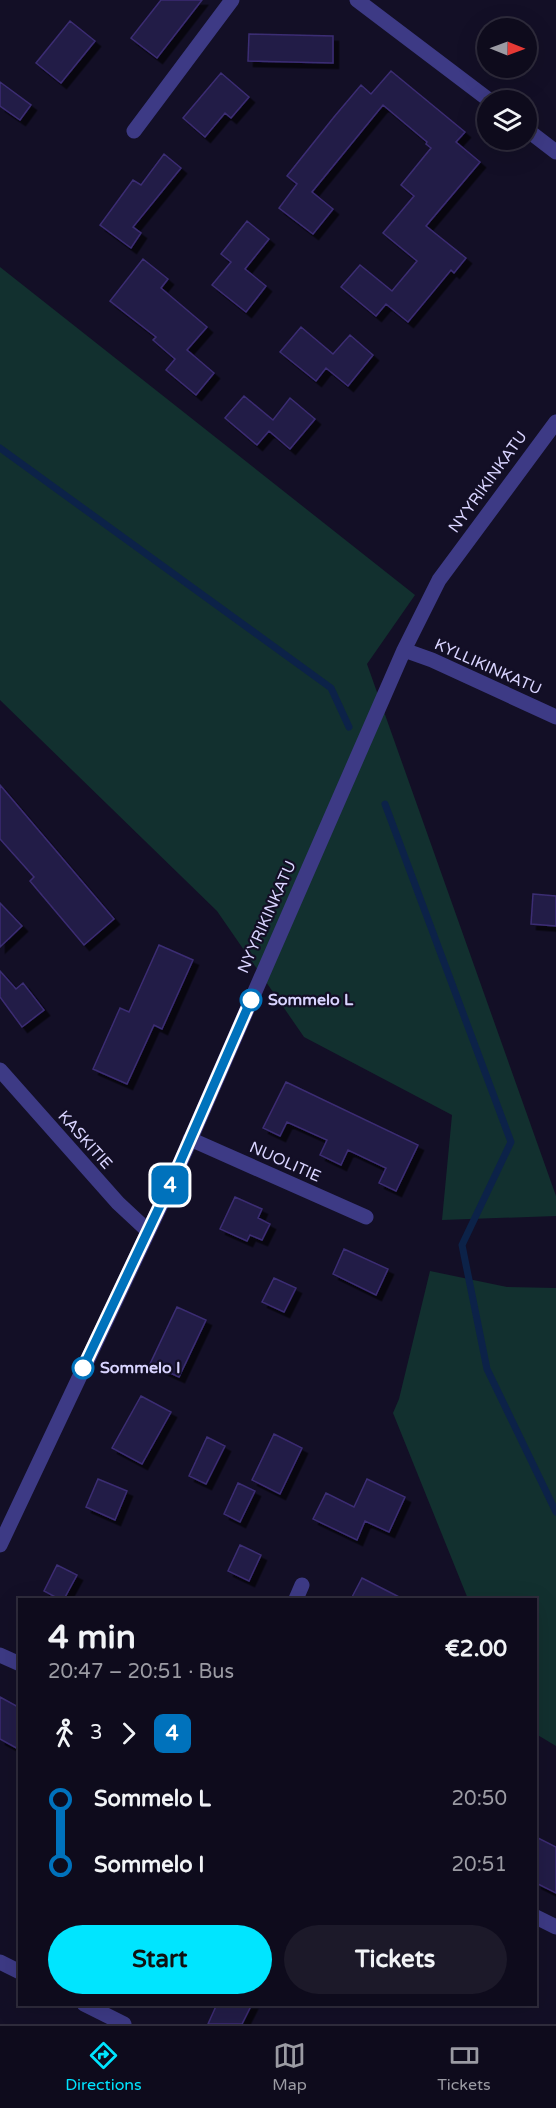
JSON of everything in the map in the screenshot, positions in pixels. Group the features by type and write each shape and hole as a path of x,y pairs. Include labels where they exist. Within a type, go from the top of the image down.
{"street":[{"path":"134,131 232,0"},
{"path":"357,0 477,91"},
{"path":"537,137 556,152"},
{"name":"NYYRIKINKATU","path":"0,1545 6,1516 190,1139 404,650 439,580 556,422"},
{"name":"KYLLIKINKATU","path":"404,650 432,660 556,717"},
{"name":"KASKITIE","path":"0,1070 118,1203 147,1230"},
{"name":"NUOLITIE","path":"190,1139 366,1217"},
{"path":"0,1655 18,1663"},
{"path":"537,1918 556,1927"},
{"path":"0,1962 18,1971"},
{"path":"88,2006 124,2024"}],"green space":[{"path":"0,267 415,595 367,664 556,1196 556,1216 442,1220 452,1115 304,1037 217,911 0,700"},
{"path":"430,1271 507,1287 556,1288 556,1746 537,1735 537,1598 468,1598 393,1413 399,1399"}],"building":[{"path":"161,0 202,0 157,58 131,38"},
{"path":"70,21 95,41 61,83 36,63"},
{"path":"249,34 333,36 333,63 248,61"},
{"path":"391,71 465,132 456,142 480,162 426,226 466,258 454,273 451,270 408,322 386,304 376,316 341,287 360,265 392,291 417,261 383,233 414,196 401,185 431,148 426,144 427,142 383,105 312,192 333,209 313,234 279,208 297,184 287,176 334,117 361,85 371,94"},
{"path":"221,73 249,97 231,118 225,113 205,137 183,118"},
{"path":"0,82 31,105 20,120 0,106"},
{"path":"164,154 181,168 133,227 141,233 131,248 100,225 133,180 141,185"},
{"path":"247,221 269,239 245,269 266,286 246,312 212,285 231,262 221,254"},
{"path":"143,259 168,279 161,288 207,327 187,350 214,373 196,395 166,370 175,359 153,340 156,337 110,301"},
{"path":"301,327 333,354 350,335 373,355 348,386 326,368 316,381 280,352"},
{"path":"244,396 273,420 290,398 315,419 290,449 269,431 257,445 225,418"},
{"path":"0,785 114,919 84,945 30,881 34,877 0,839"},
{"path":"533,894 556,896 556,926 531,924"},
{"path":"0,903 22,926 0,947"},
{"path":"159,945 193,960 162,1029 154,1025 127,1084 93,1069 120,1008 129,1012"},
{"path":"0,971 16,989 23,983 44,1010 22,1027 0,997"},
{"path":"286,1082 418,1145 396,1191 379,1183 386,1168 348,1150 341,1165 320,1155 327,1140 287,1122 280,1136 263,1128"},
{"path":"235,1197 262,1209 258,1218 270,1224 262,1240 250,1235 247,1241 220,1229"},
{"path":"344,1249 388,1269 376,1295 333,1274"},
{"path":"274,1278 296,1288 284,1312 262,1302"},
{"path":"177,1307 206,1320 179,1377 150,1364"},
{"path":"141,1396 171,1412 142,1464 112,1448"},
{"path":"274,1434 302,1448 280,1494 252,1480"},
{"path":"207,1437 225,1446 206,1484 189,1476"},
{"path":"98,1479 127,1491 115,1520 86,1507"},
{"path":"367,1479 405,1497 389,1532 365,1521 357,1540 313,1519 326,1493 354,1507"},
{"path":"238,1483 255,1491 240,1522 224,1514"},
{"path":"240,1545 261,1555 249,1581 228,1571"},
{"path":"57,1565 77,1575 65,1598 57,1598 44,1591"},
{"path":"362,1578 401,1598 352,1598"},
{"path":"0,1697 18,1707 18,1749 0,1739"},
{"path":"537,1838 556,1847 556,1893 537,1884"},
{"path":"216,2006 251,2006 242,2024 208,2024"}],"waterway":[{"path":"0,448 331,688 349,727"},
{"path":"385,804 511,1142 462,1245 487,1369 556,1512"}],"bus line":[{"name":"4","path":"83,1368 174,1176 251,1000"}],"place":[{"name":"Sommelo L","path":"251,1000"},
{"name":"Sommelo I","path":"83,1368"}]}
